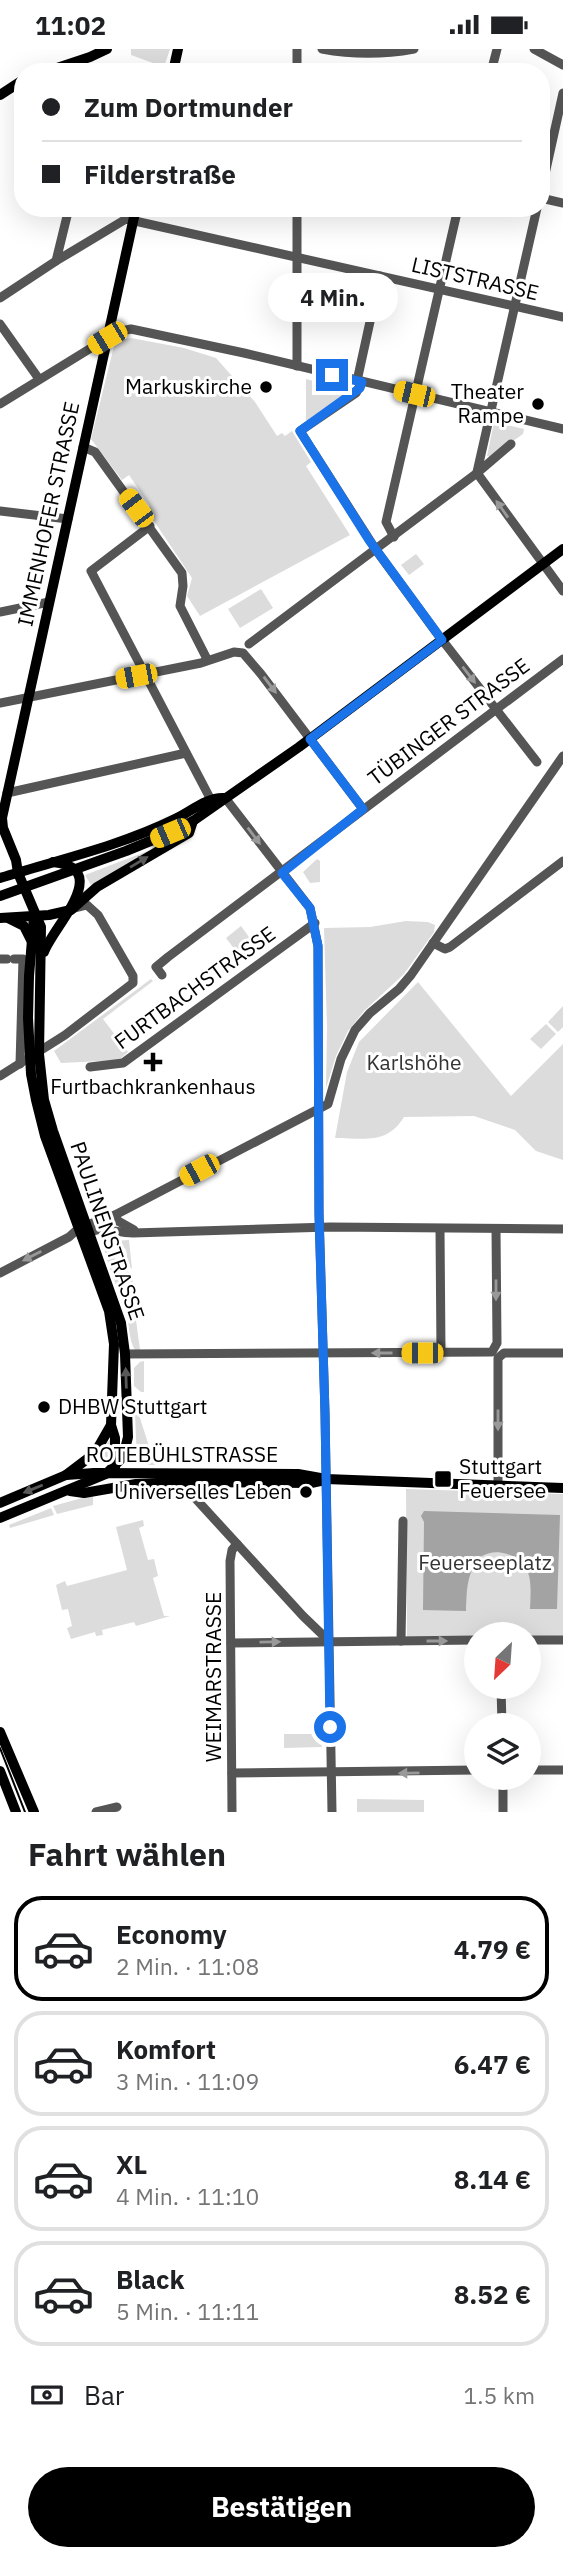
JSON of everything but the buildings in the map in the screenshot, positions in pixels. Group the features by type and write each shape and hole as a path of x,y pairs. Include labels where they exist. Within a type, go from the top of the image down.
{"main road":[{"path":"73,63 107,49"},
{"name":"IMMENHOFER STRASSE","path":"16,860 2,828 7,793 133,217"},
{"path":"0,896 126,851 193,821 310,739 563,549"},
{"path":"0,878 18,876 31,869 59,862 156,828 211,800 220,797 226,799"},
{"path":"4,918 33,913 60,914 71,910 89,893 188,833 193,821"},
{"path":"16,860 31,869"},
{"path":"16,860 18,876 41,927 38,945"},
{"path":"59,862 80,879 89,893"},
{"path":"71,910 77,897 80,879"},
{"name":"PAULINENSTRASSE","path":"71,910 38,945 28,1018 32,1074 38,1115 116,1304 125,1354 128,1437 125,1451"},
{"path":"4,918 24,926 38,945"},
{"name":"PAULINENSTRASSE","path":"38,945 41,961 39,1054 44,1100 109,1311 114,1355 111,1425 95,1454 66,1475"},
{"path":"111,1425 115,1438 113,1472"},
{"path":"67,1491 113,1472 125,1451"},
{"path":"125,1451 137,1479"},
{"name":"ROTEBÜHLSTRASSE","path":"0,1503 66,1475 113,1472 137,1479 191,1482 315,1476 326,1479 563,1488"},
{"name":"ROTEBÜHLSTRASSE","path":"0,1518 67,1491 84,1493 137,1479 289,1478"},
{"path":"0,1732 34,1812"},
{"path":"0,1771 16,1812"}],"street":[{"path":"322,49 352,55 377,55 414,49"},
{"path":"534,49 563,65"},
{"path":"550,152 563,93"},
{"path":"56,261 67,217"},
{"path":"297,217 297,366"},
{"path":"394,537 386,522 456,217"},
{"path":"535,217 477,473 563,591"},
{"path":"0,298 119,222 126,219 132,221"},
{"name":"LISTSTRASSE","path":"132,221 563,317"},
{"path":"380,276 356,393 300,431 376,550 537,762"},
{"path":"0,324 39,379"},
{"path":"0,404 117,332 131,329 563,429"},
{"path":"249,644 394,537 511,444"},
{"path":"83,447 95,452 182,573 180,606 207,660"},
{"path":"0,511 68,519"},
{"path":"150,526 91,571 211,800"},
{"path":"0,612 49,602"},
{"path":"0,703 145,674 234,652 243,653 363,809"},
{"name":"TÜBINGER STRASSE","path":"159,971 363,809 563,659"},
{"path":"7,793 186,753"},
{"path":"0,1273 320,1109 330,1100 341,1059 355,1030 370,1013 399,989 418,965 563,756"},
{"path":"226,799 310,908 318,946 320,1227 332,1812"},
{"path":"433,943 445,949 450,947 563,861"},
{"path":"0,1076 130,987 133,980 89,893"},
{"path":"71,910 87,905 98,915"},
{"name":"FURTBACHSTRASSE","path":"90,1066 123,1063 315,922"},
{"path":"11,959 20,1064"},
{"path":"103,1228 115,1215"},
{"path":"115,1215 126,1227 143,1232"},
{"path":"84,1231 103,1228 120,1233 320,1227 563,1229"},
{"path":"440,1229 441,1352"},
{"path":"496,1229 498,1485"},
{"path":"125,1354 563,1353"},
{"path":"191,1482 195,1498 328,1641"},
{"path":"401,1641 402,1521"},
{"name":"WEIMARSTRASSE","path":"232,1812 230,1555 237,1544"},
{"path":"231,1643 464,1640"},
{"path":"541,1640 563,1640"},
{"path":"232,1773 464,1770"},
{"path":"541,1770 563,1770"},
{"path":"503,1790 503,1812"},
{"path":"96,1812 117,1807"}],"green space":[{"path":"131,49 170,49 165,63 153,63 131,55"},
{"path":"131,338 184,348 216,358 255,402 277,436 282,433 285,436 292,431 311,462 306,466 350,535 200,616 187,596 192,578 146,509 150,506 129,475 122,480 91,439 114,346 120,340"},
{"path":"306,379 351,390 306,421"},
{"path":"494,422 524,429 523,434 490,457 487,456"},
{"path":"416,554 424,564 409,575 401,565"},
{"path":"261,589 273,608 240,628 228,609"},
{"path":"153,849 91,885 85,875"},
{"path":"317,859 320,861 320,882 310,883 303,872"},
{"path":"406,921 428,922 435,925 434,932 404,974 364,1011 348,1031 336,1056 326,1088 324,928 370,927"},
{"path":"241,926 257,948 242,959 226,938"},
{"path":"151,979 153,981 103,1019 128,1052 122,1060 61,1063 54,1051"},
{"name":"Karlshöhe","path":"418,982 511,1096 563,1044 563,1160 536,1151 515,1130 474,1116 404,1117 397,1126 382,1136 365,1139 335,1138 347,1072 359,1042"},
{"path":"563,1006 563,1027 558,1032 548,1022"},
{"path":"546,1024 556,1034 541,1049 530,1039"},
{"path":"129,1240 132,1269 125,1262 125,1248 110,1245 112,1241"},
{"path":"106,1247 133,1276 132,1290 140,1350 135,1350 131,1341 127,1317 106,1256"},
{"path":"144,1361 144,1392 141,1392 134,1386 134,1368"},
{"path":"135,1414 139,1415 155,1465 142,1465 137,1462"},
{"path":"110,1439 111,1463 94,1463"},
{"name":"Feuerseeplatz","path":"406,1489 563,1494 563,1637 541,1636 541,1622 464,1622 464,1637 407,1638"},
{"path":"93,1495 93,1505 57,1514 53,1506"},
{"path":"51,1508 54,1515 10,1528 9,1525"},
{"path":"143,1520 144,1526 139,1528 148,1560 154,1559 158,1576 153,1578 164,1616 170,1616 136,1626 134,1622 102,1630 103,1635 96,1636 95,1632 71,1639 67,1628 72,1626 68,1609 62,1610 56,1585 65,1581 67,1586 127,1570 116,1527"},
{"path":"284,1734 321,1734 322,1747 284,1748"},
{"path":"357,1799 424,1800 424,1812 357,1812"}],"shaded area":[{"path":"424,1511 560,1515 557,1609 530,1609 530,1583 526,1569 516,1558 496,1552 480,1557 472,1570 466,1611 423,1610 424,1522 421,1516"}],"tram line":[{"path":"0,1748 25,1812"}],"place":[{"name":"Markuskirche","path":"266,387"},
{"name":"Theater Rampe","path":"538,404"},
{"name":"Furtbachkrankenhaus","path":"153,1062"},
{"name":"DHBW Stuttgart","path":"44,1407"},
{"name":"Stuttgart Feuersee","path":"443,1479"},
{"name":"Universelles Leben","path":"306,1492"}],"route":[{"path":"330,1727 319,1216 318,946 310,908 282,873 363,809 310,739 442,640 369,540 300,431 360,388 362,382 332,375"}]}
